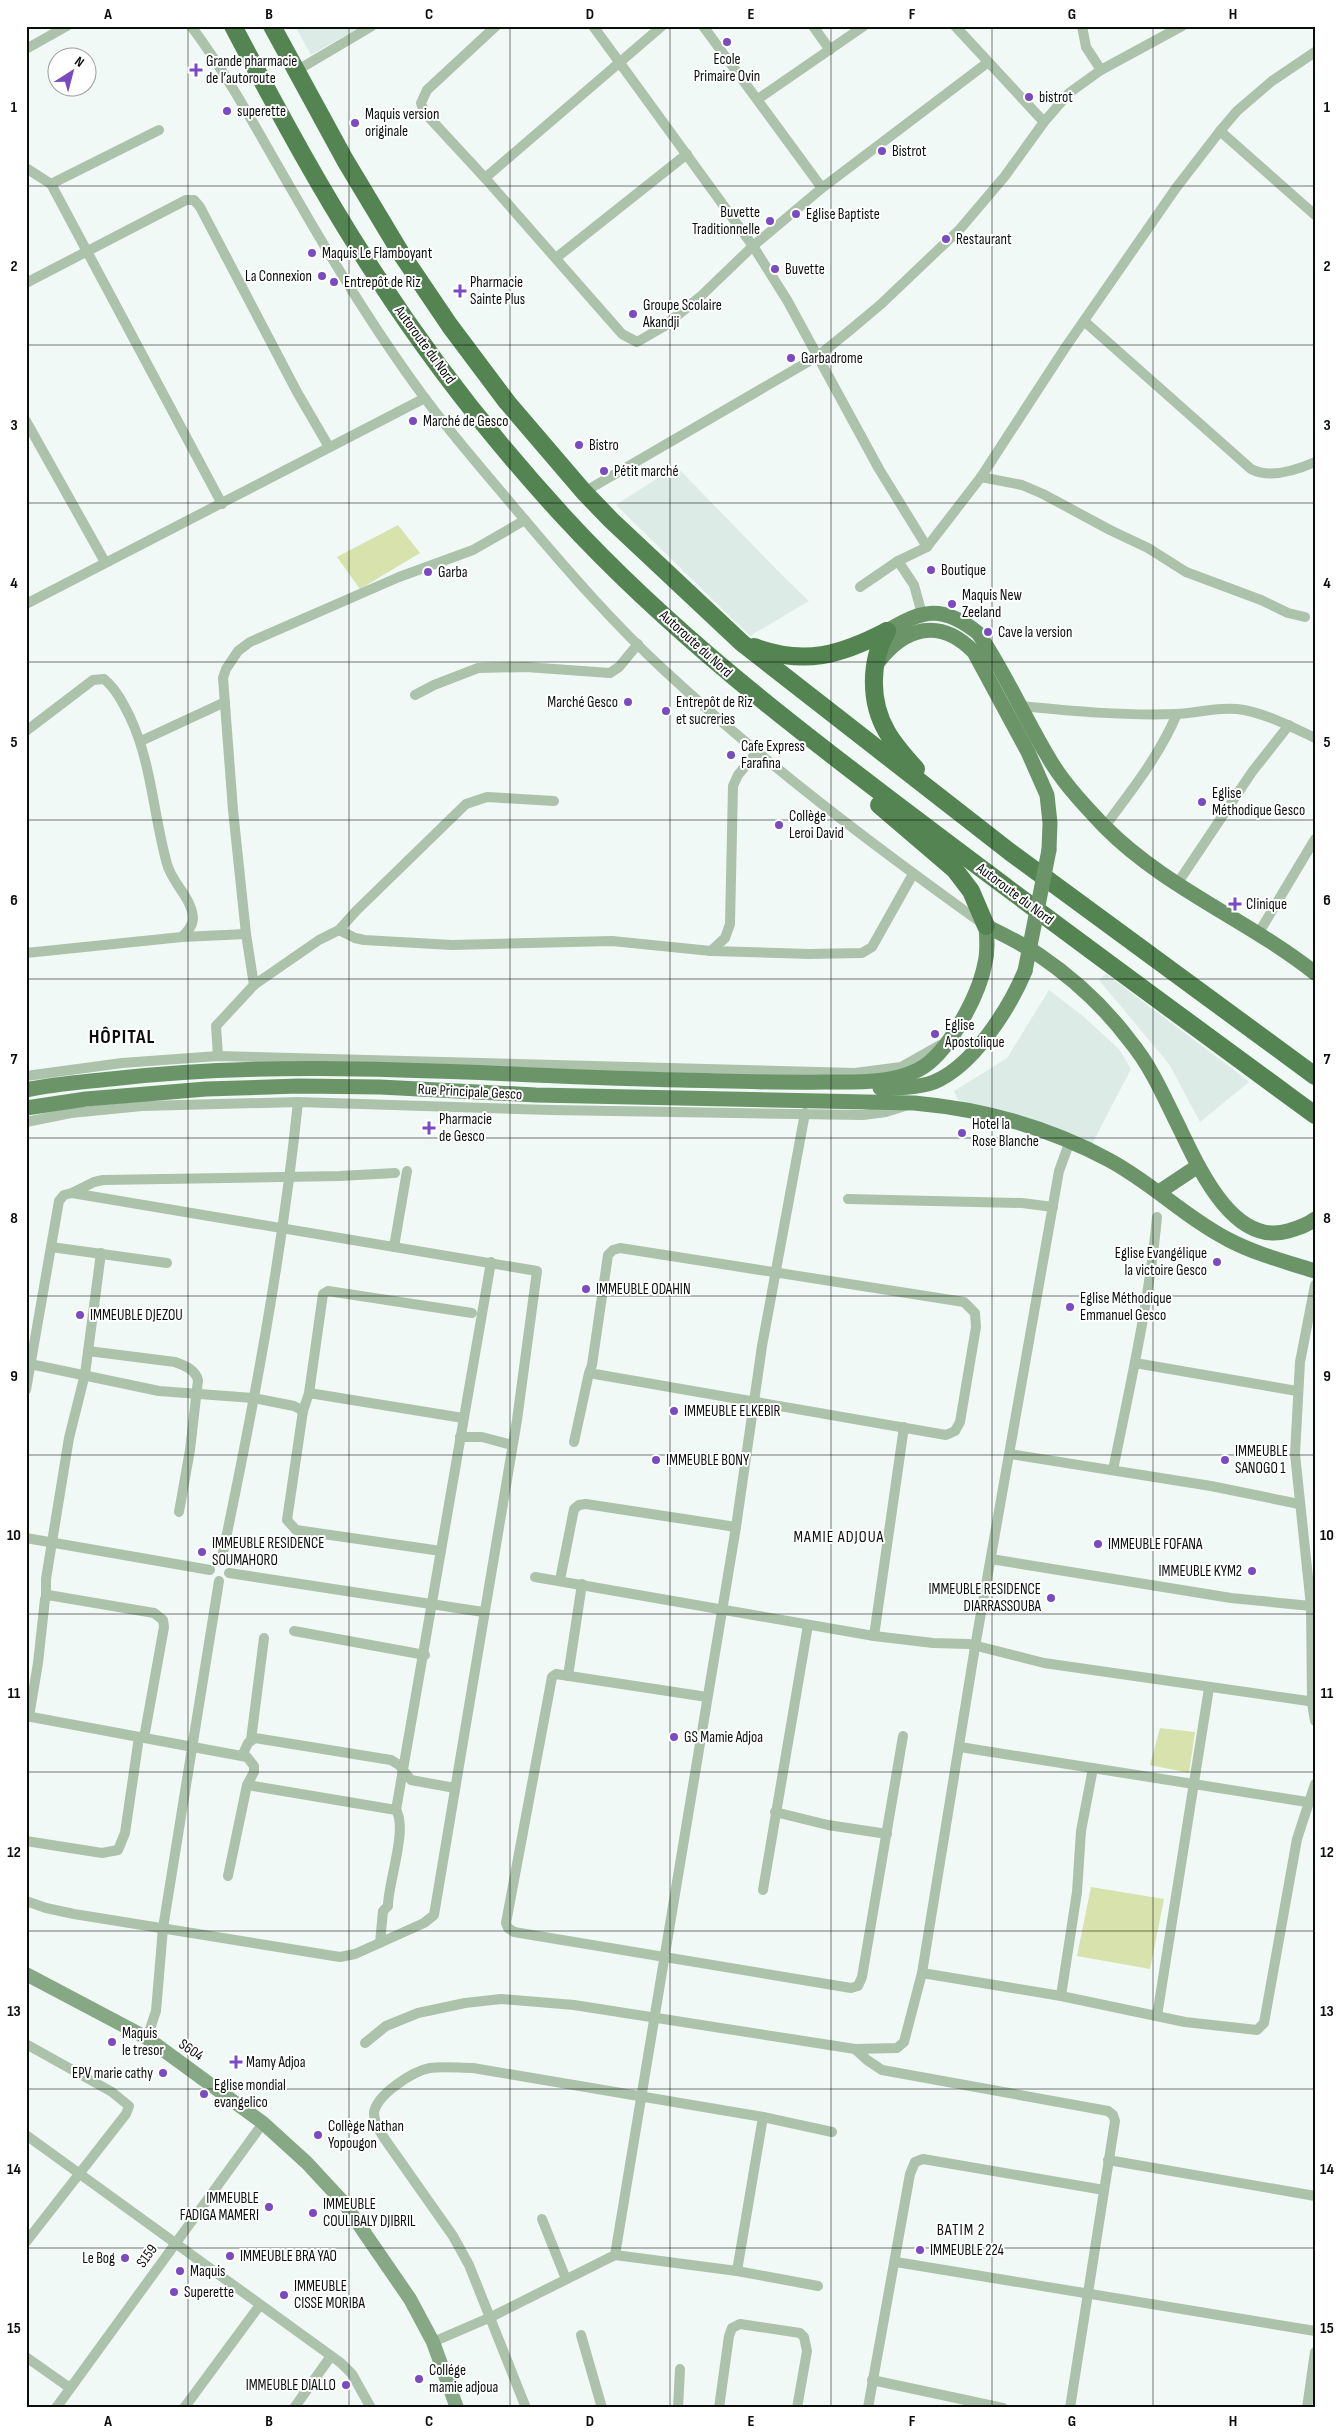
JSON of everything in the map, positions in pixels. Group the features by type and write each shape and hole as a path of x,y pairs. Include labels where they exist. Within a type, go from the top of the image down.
{"highway":[{"name":"Autoroute du Nord","path":"272,26 378,215 450,326 507,402 584,492 742,643 963,815 1315,1076"},
{"name":"Autoroute du Nord","path":"233,27 270,96 375,275 426,350 525,473 610,564 720,667 790,724 1083,945 1315,1114"},
{"path":"742,643 773,654 812,657 834,654 862,644 887,631"},
{"path":"887,631 877,650 874,667 878,713 887,732 916,770 963,815"},
{"path":"790,724 828,762 955,870 972,891 986,926"}],"main road":[{"path":"887,631 922,614 947,615 966,623 978,633 1054,766 1105,826 1141,859 1177,884 1258,934 1315,974"},
{"path":"789,1083 889,1088 917,1086 946,1076 959,1067 1003,1016 1015,995 1025,971 1048,850 1050,823 1047,795 1024,744 974,652 963,641 950,634 938,631 915,632 889,648 874,667"},
{"path":"789,1083 875,1080 902,1076 926,1064 947,1041 971,1004 981,979 987,943 986,926"},
{"path":"986,926 1039,955 1108,1015 1147,1064 1198,1166 1222,1202 1249,1227 1264,1232 1282,1233 1307,1226 1315,1218"},
{"name":"Rue Principale Gesco","path":"26,1090 140,1075 303,1068 789,1083"},
{"name":"Rue Principale Gesco","path":"26,1108 86,1099 188,1090 299,1086 380,1087 536,1095 914,1102 962,1108 1013,1120 1070,1141 1123,1168 1229,1240 1275,1259 1315,1271"},
{"path":"1159,1192 1198,1166"}],"street":[{"path":"26,49 67,26"},
{"path":"190,26 232,88 352,290 424,398 525,520 611,618 664,670 757,752 913,874 986,926"},
{"path":"296,71 372,26"},
{"path":"496,26 427,90 421,103 429,119 485,178 622,334 637,342 663,327 700,297 753,246 822,188 987,63"},
{"path":"594,26 753,246 787,300 879,469 927,547"},
{"path":"485,178 662,26"},
{"path":"704,26 822,188"},
{"path":"813,26 830,50"},
{"path":"758,99 864,26"},
{"path":"955,26 987,63 1044,122"},
{"path":"1082,26 1086,47 1101,70"},
{"path":"584,492 818,356 880,305 960,229 1005,176 1044,122 1069,93 1083,81 1101,70 1182,26"},
{"path":"860,587 898,562 927,547 981,477 1084,321 1176,188 1220,131 1237,111 1272,81 1315,52"},
{"path":"51,184 159,130"},
{"path":"1220,131 1315,215"},
{"path":"556,258 687,154"},
{"path":"26,168 51,184 222,504"},
{"path":"26,283 186,200 194,200 200,207 297,392 329,447"},
{"path":"1084,321 1251,469 1260,474 1272,474 1315,462"},
{"path":"26,604 424,398"},
{"path":"28,428 105,562"},
{"path":"981,477 1022,485 1043,494 1148,548 1186,572 1261,600 1288,613 1305,617"},
{"path":"254,985 246,934 225,702 223,678 226,669 238,651 250,642 399,577 473,550 525,520"},
{"path":"898,562 914,585 922,614"},
{"path":"415,695 434,685 478,668 526,666 610,673 619,667 638,644"},
{"path":"26,731 85,684 98,679 104,679 111,685 141,740 150,775 167,865 190,907 193,917 193,924 182,938"},
{"path":"141,740 225,702"},
{"path":"1021,706 1086,713 1177,714 1232,709 1244,710 1289,725 1315,738"},
{"path":"1105,826 1144,774 1163,744 1177,714"},
{"path":"1177,884 1252,772 1289,725"},
{"path":"711,951 725,938 730,924 733,786 738,775 757,752"},
{"path":"218,1056 216,1026 254,985 319,940 339,930 356,911 466,804 487,797 554,801"},
{"path":"1258,934 1315,839"},
{"path":"339,930 364,940 452,945 612,941 711,951 808,954 862,953 872,946 913,874"},
{"path":"26,953 182,938 246,934"},
{"path":"26,1076 122,1063 218,1056 855,1073 901,1067 947,1041"},
{"path":"221,1562 253,1398 282,1227 290,1177 298,1102"},
{"path":"26,1122 71,1113 142,1106 298,1102 551,1110 804,1113 862,1116 886,1112 914,1102"},
{"path":"615,2255 736,1527 774,1272 804,1113"},
{"path":"365,2043 386,2026 418,2013 465,2003 501,1999 574,2005 855,2049 897,2048 901,2046 908,2032 922,1973 991,1559 1059,1171 1070,1141"},
{"path":"394,1247 408,1171"},
{"path":"26,1390 59,1201 62,1195 72,1193 98,1180 290,1177 395,1173"},
{"path":"26,1901 46,1908 340,1957 348,1956 380,1943 424,1923 434,1915 512,1445 538,1274 535,1269 72,1193"},
{"path":"848,1199 1022,1203 1053,1207"},
{"path":"1113,1470 1135,1363 1152,1266 1157,1217"},
{"path":"51,1247 166,1262"},
{"path":"574,1442 589,1373 608,1255 613,1250 620,1248 964,1302 974,1312 976,1327 960,1422 955,1431 946,1435 754,1400 686,1391 589,1373"},
{"path":"101,1254 85,1374 69,1438 46,1579 46,1596 28,1717 242,1756 251,1761 254,1766 254,1772 247,1785 228,1876"},
{"path":"380,1943 383,1911 388,1906 398,1853 399,1821 396,1810 425,1655 463,1418 491,1262"},
{"path":"1315,1285 1304,1336 1297,1391 1295,1454 1311,1606 1315,1721"},
{"path":"441,1551 296,1530 287,1520 303,1411 309,1393 321,1298 328,1291 472,1313"},
{"path":"88,1351 175,1362 187,1366 196,1374 197,1394 190,1450 179,1512"},
{"path":"1135,1363 1297,1391"},
{"path":"30,1364 150,1389 253,1398 294,1406 303,1411"},
{"path":"309,1393 463,1418"},
{"path":"874,1636 904,1427"},
{"path":"460,1436 482,1436 512,1445"},
{"path":"1010,1454 1212,1486 1299,1504"},
{"path":"560,1580 574,1509 579,1505 586,1504 736,1527"},
{"path":"26,1538 210,1570"},
{"path":"991,1559 1231,1598 1311,1606"},
{"path":"221,1562 227,1566 229,1572 226,1578 219,1581 212,1578 210,1570 214,1564 221,1562"},
{"path":"229,1572 484,1612"},
{"path":"534,1577 582,1584 721,1611 874,1636 933,1643 969,1644 1044,1663 1313,1702"},
{"path":"147,2038 156,2011 163,1928 190,1747 219,1581"},
{"path":"568,1676 582,1584"},
{"path":"26,1841 102,1853 118,1850 124,1834 163,1620 154,1613 46,1596"},
{"path":"763,1890 808,1625"},
{"path":"294,1631 425,1655"},
{"path":"242,1756 251,1740 264,1638"},
{"path":"707,1697 556,1674 549,1681 506,1923 508,1928 514,1932 851,1988 858,1986 862,1977 903,1736"},
{"path":"1157,2016 1209,1688"},
{"path":"251,1740 255,1738 391,1760 404,1769 408,1777 415,1781 455,1788"},
{"path":"960,1747 1307,1802"},
{"path":"1061,1996 1078,1892 1081,1831 1093,1768"},
{"path":"922,1973 1061,1996 1201,2024 1257,2030 1261,2028 1297,1839 1307,1802 1315,1784"},
{"path":"247,1785 396,1810"},
{"path":"775,1812 828,1825 887,1834"},
{"name":"S604","path":"26,1974 147,2038 263,2123 307,2162 344,2204 410,2299 433,2342 457,2408"},
{"path":"26,2044 112,2092 129,2106 126,2114 26,2242"},
{"path":"855,2049 874,2066 882,2070 1108,2111 1113,2115 1115,2121 1070,2408"},
{"path":"526,2408 491,2318 453,2236 384,2138 375,2121 374,2112 378,2101 414,2073 430,2068 473,2068 641,2098 763,2117 832,2132"},
{"path":"737,2271 763,2117"},
{"name":"S159","path":"56,2408 263,2123"},
{"path":"26,2135 331,2356 352,2374 372,2408"},
{"path":"868,2408 896,2262 910,2174 915,2162 923,2159 1104,2190"},
{"path":"1108,2160 1315,2196"},
{"path":"542,2219 566,2279"},
{"path":"433,2342 491,2318 615,2255 737,2271 818,2286"},
{"path":"896,2262 1315,2330"},
{"path":"184,2408 260,2305"},
{"path":"719,2408 729,2336 732,2328 740,2324 800,2333 804,2336 807,2351 797,2408"},
{"path":"581,2335 602,2408"},
{"path":"1307,2408 1315,2352"},
{"path":"294,2408 331,2356"},
{"path":"26,2357 70,2388"},
{"path":"678,2408 680,2369"},
{"path":"872,2380 1003,2408"}],"shaded area":[{"path":"295,26 362,26 311,55"},
{"path":"676,466 809,601 750,636 616,505"},
{"path":"1106,974 1249,1082 1200,1122 1169,1064 1099,980"},
{"path":"1049,990 1084,1017 1119,1049 1131,1069 1092,1144 970,1105 958,1100 954,1091 1007,1058"}],"green space":[{"path":"398,525 420,553 360,589 337,557"},
{"path":"1160,1728 1195,1732 1189,1773 1150,1765"},
{"path":"1091,1887 1164,1899 1150,1969 1077,1956"}],"place":[{"name":"Ecole Primaire Ovin","path":"727,42"},
{"name":"Grande pharmacie de l’autoroute","path":"196,70"},
{"name":"bistrot","path":"1029,97"},
{"name":"superette","path":"227,111"},
{"name":"Maquis version originale","path":"355,123"},
{"name":"Bistrot","path":"882,151"},
{"name":"Eglise Baptiste","path":"796,214"},
{"name":"Buvette Traditionnelle","path":"770,221"},
{"name":"Restaurant","path":"946,239"},
{"name":"Maquis Le Flamboyant","path":"312,253"},
{"name":"Buvette","path":"775,269"},
{"name":"La Connexion","path":"322,276"},
{"name":"Entrepôt de Riz","path":"334,282"},
{"name":"Pharmacie Sainte Plus","path":"460,291"},
{"name":"Groupe Scolaire Akandji","path":"633,314"},
{"name":"Garbadrome","path":"791,358"},
{"name":"Marché de Gesco","path":"413,421"},
{"name":"Bistro","path":"579,445"},
{"name":"Pétit marché","path":"604,471"},
{"name":"Boutique","path":"931,570"},
{"name":"Garba","path":"428,572"},
{"name":"Maquis New Zeeland","path":"952,604"},
{"name":"Cave la version","path":"988,632"},
{"name":"Marché Gesco","path":"628,702"},
{"name":"Entrepôt de Riz et sucreries","path":"666,711"},
{"name":"Cafe Express Farafina","path":"731,755"},
{"name":"Eglise Méthodique Gesco","path":"1202,802"},
{"name":"Collège Leroi David","path":"779,825"},
{"name":"Clinique","path":"1235,904"},
{"name":"Eglise Apostolique","path":"935,1034"},
{"name":"Pharmacie de Gesco","path":"429,1128"},
{"name":"Hotel la Rose Blanche","path":"962,1133"},
{"name":"Eglise Evangélique la victoire Gesco","path":"1217,1262"},
{"name":"IMMEUBLE ODAHIN","path":"586,1289"},
{"name":"Eglise Méthodique Emmanuel Gesco","path":"1070,1307"},
{"name":"IMMEUBLE DJEZOU","path":"80,1315"},
{"name":"IMMEUBLE ELKEBIR","path":"674,1411"},
{"name":"IMMEUBLE BONY","path":"656,1460"},
{"name":"IMMEUBLE SANOGO 1","path":"1225,1460"},
{"name":"IMMEUBLE FOFANA","path":"1098,1544"},
{"name":"IMMEUBLE RESIDENCE SOUMAHORO","path":"202,1552"},
{"name":"IMMEUBLE KYM2","path":"1252,1571"},
{"name":"IMMEUBLE RESIDENCE DIARRASSOUBA","path":"1051,1598"},
{"name":"GS Mamie Adjoa","path":"674,1737"},
{"name":"Maquis le tresor","path":"112,2042"},
{"name":"Mamy Adjoa","path":"236,2062"},
{"name":"EPV marie cathy","path":"163,2073"},
{"name":"Eglise mondial evangelico","path":"204,2094"},
{"name":"Collège Nathan Yopougon","path":"318,2135"},
{"name":"IMMEUBLE FADIGA MAMERI","path":"269,2207"},
{"name":"IMMEUBLE COULIBALY DJIBRIL","path":"313,2213"},
{"name":"IMMEUBLE 224","path":"920,2250"},
{"name":"IMMEUBLE BRA YAO","path":"230,2256"},
{"name":"Le Bog","path":"125,2258"},
{"name":"Maquis","path":"180,2271"},
{"name":"Superette","path":"174,2292"},
{"name":"IMMEUBLE CISSE MORIBA","path":"284,2295"},
{"name":"Collége mamie adjoua","path":"419,2379"},
{"name":"IMMEUBLE DIALLO","path":"346,2385"}],"district":[{"name":"HÔPITAL","path":"122,1037"},
{"name":"MAMIE ADJOUA","path":"839,1537"},
{"name":"BATIM 2","path":"961,2230"}]}
